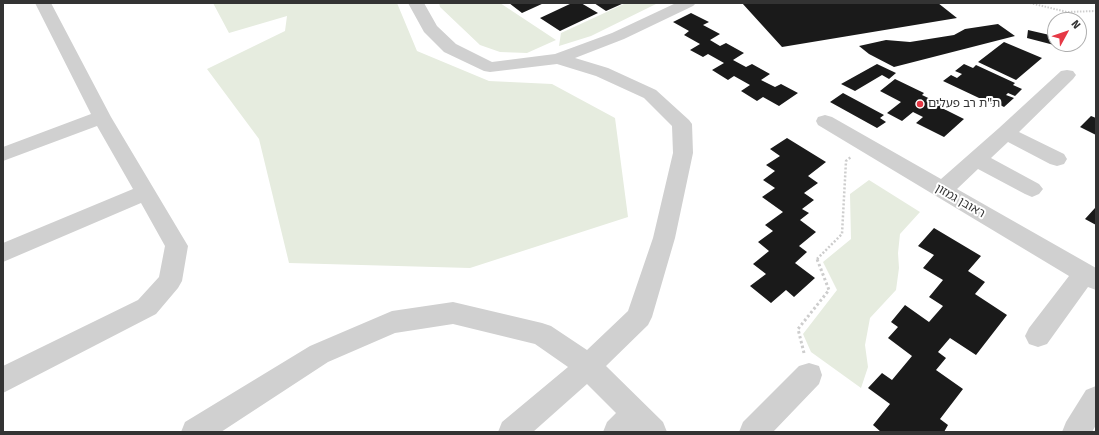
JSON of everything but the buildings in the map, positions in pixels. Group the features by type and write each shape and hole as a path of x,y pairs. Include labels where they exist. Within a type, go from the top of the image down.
{"street":[{"path":"3,380 147,307 170,281 177,246 102,117 43,3"},
{"path":"416,3 430,29 450,48 490,67 558,59 618,36 688,3"},
{"path":"512,432 588,366 639,317 664,238 683,153 682,124 650,94 602,72 558,59"},
{"path":"942,190 1006,133 1067,75"},
{"path":"3,154 102,117"},
{"name":"ראובן גמזון","path":"824,121 1090,277"},
{"path":"1006,133 1057,159"},
{"path":"976,159 1032,189"},
{"path":"3,253 145,192"},
{"path":"1038,336 1090,277"},
{"path":"195,432 319,354 392,322 453,313 542,334 588,366 635,426"},
{"path":"753,432 809,375"},
{"path":"1076,432 1096,399"}],"path":[{"path":"1030,3 1067,12 1096,11"},
{"path":"809,375 798,329 829,290 817,259 842,234 846,161 865,145"}],"shaded area":[{"path":"213,3 397,3 417,51 489,81 552,84 615,118 628,217 470,268 289,263 259,139 207,69 285,31 287,16 229,33"},
{"path":"439,3 500,3 556,40 527,53 500,52 480,45 440,7"},
{"path":"626,3 658,3 591,36 559,46 561,33"},
{"path":"869,180 920,212 900,234 898,253 899,268 896,290 870,318 865,345 868,367 861,388 811,352 803,334 837,290 823,262 851,239 850,194"}],"place":[{"name":"ת\"ת רב פעלים","path":"920,104"}]}
